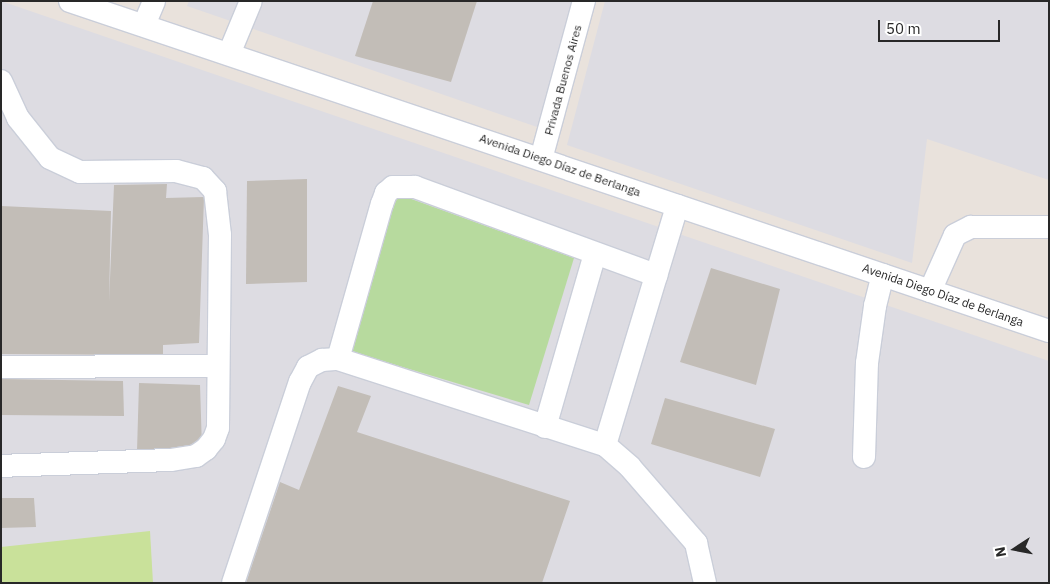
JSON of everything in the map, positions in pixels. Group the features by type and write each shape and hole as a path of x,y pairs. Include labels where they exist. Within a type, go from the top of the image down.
{"street":[{"name":"Avenida Diego Díaz de Berlanga","path":"70,1 1049,331"},
{"path":"144,25 154,1"},
{"path":"229,54 251,1"},
{"name":"Privada Buenos Aires","path":"541,159 584,1"},
{"path":"1,81 18,118 50,158 80,172 176,171 203,178 215,191 220,235 218,428 214,440 196,456 170,460 1,466"},
{"path":"338,358 382,204 386,193 392,188 415,187 656,275"},
{"path":"604,445 677,206"},
{"path":"930,291 955,235 971,227 1049,227"},
{"path":"545,426 596,254"},
{"path":"864,457 867,363 875,306 883,275"},
{"path":"233,583 300,382 308,367 322,360 338,358 604,445 630,467 696,543 705,583"},
{"path":"1,367 218,366"}],"shaded area":[{"path":"1,1 1049,361 1049,583 1,583"},
{"path":"189,1 574,1 540,128 187,6"},
{"path":"605,1 1049,1 1049,180 927,139 912,263 567,145"}],"green space":[{"path":"392,192 574,258 529,405 346,350"},
{"path":"150,531 153,583 1,583 1,547"}],"building":[{"path":"373,1 477,1 451,82 355,56"},
{"path":"307,179 307,282 246,284 247,181"},
{"path":"167,184 166,198 204,197 199,343 163,345 163,355 1,354 1,206 111,211 109,302 114,185"},
{"path":"711,268 780,289 756,385 680,362"},
{"path":"1,379 123,381 124,416 1,415"},
{"path":"139,383 200,385 202,449 137,451"},
{"path":"338,386 371,396 357,432 570,501 542,583 246,583 280,482 299,490"},
{"path":"665,398 775,429 760,477 651,444"},
{"path":"1,498 34,498 36,527 1,528"}]}
